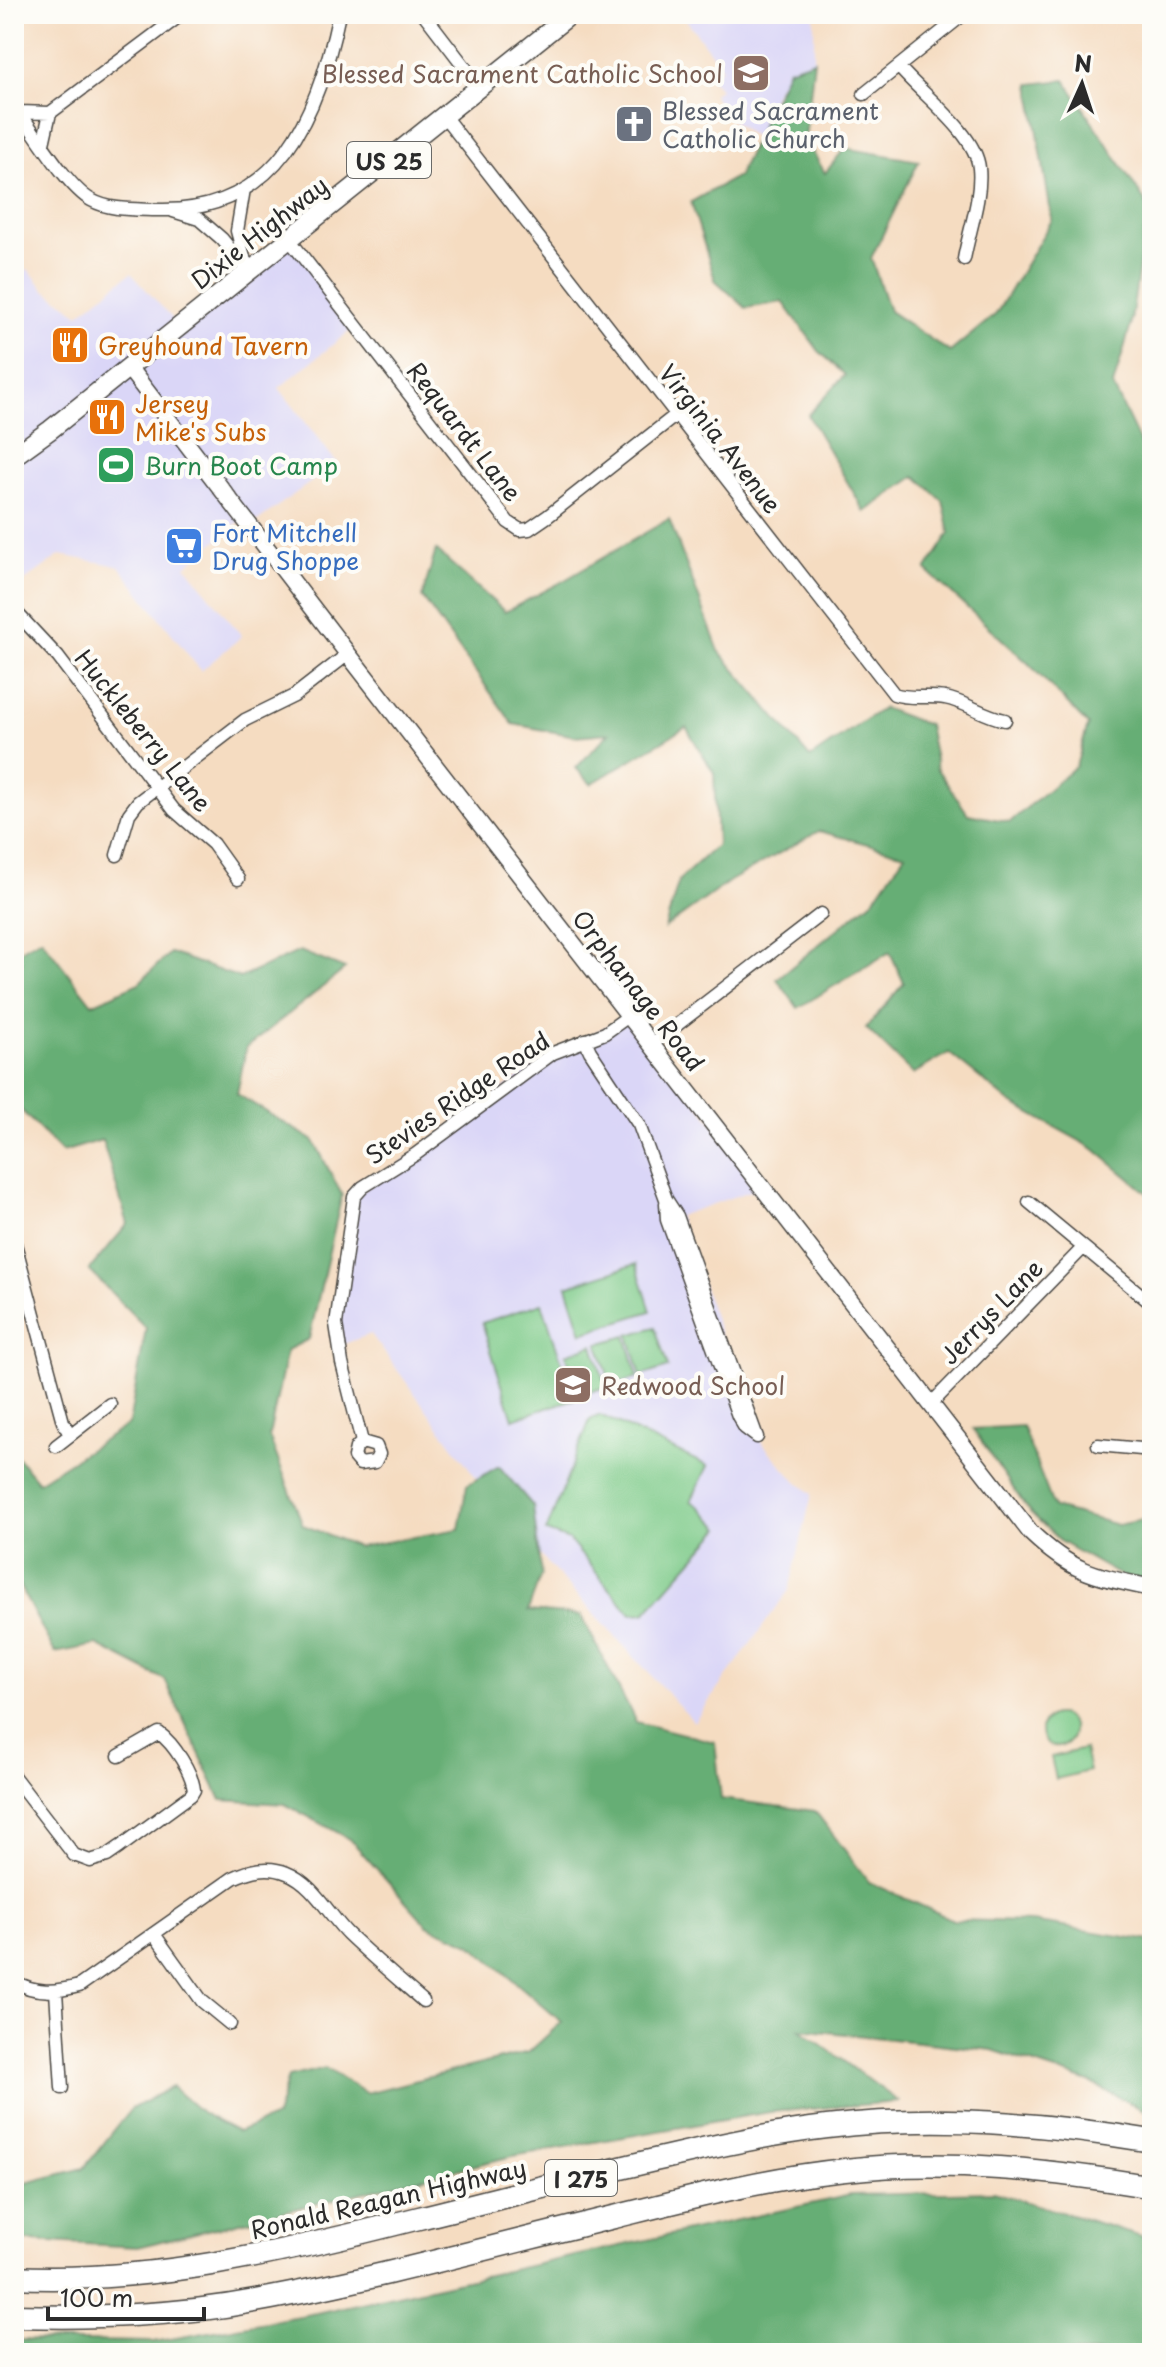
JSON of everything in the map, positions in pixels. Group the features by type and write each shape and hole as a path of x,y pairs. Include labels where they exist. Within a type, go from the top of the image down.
{"highway":[{"name":"Ronald Reagan Highway","path":"14,2277 112,2277 257,2257 635,2164 714,2146 825,2127 893,2120 990,2121 1067,2128 1152,2141"},
{"name":"I 275","path":"14,2316 154,2314 254,2302 717,2191 844,2170 978,2167 1065,2174 1152,2187"}],"main road":[{"name":"Dixie Highway","path":"14,456 571,14"},
{"name":"Orphanage Road","path":"128,367 1016,1516 1052,1553 1073,1567 1093,1575 1152,1588"}],"street":[{"path":"43,144 50,113 182,14"},
{"path":"17,109 72,182 92,200 126,209 170,210 216,202 244,189 273,166 300,132 322,82 339,14"},
{"path":"424,14 480,87"},
{"path":"939,14 947,26"},
{"path":"864,94 964,14"},
{"path":"899,67 963,135 977,160 978,188 964,259"},
{"path":"17,109 50,113"},
{"name":"Virginia Avenue","path":"444,116 894,694 949,698 990,717 1005,720"},
{"path":"244,189 237,231 248,271"},
{"path":"170,210 199,219 222,239 248,271"},
{"name":"Requardt Lane","path":"289,239 515,528 529,529 548,516 676,415"},
{"name":"Huckleberry Lane","path":"14,610 58,657 156,786 186,822 213,844 238,879"},
{"path":"117,855 129,814 156,786 245,720 294,696 348,654"},
{"path":"652,1044 821,914"},
{"name":"Stevies Ridge Road","path":"362,1442 340,1354 336,1324 354,1197 363,1187 416,1154 553,1053 605,1033 630,1015"},
{"path":"585,1040 639,1125 666,1199 677,1216 757,1437 745,1428 738,1416 667,1220 666,1199"},
{"path":"1029,1202 1152,1304"},
{"path":"14,1240 63,1422 69,1433"},
{"name":"Jerrys Lane","path":"930,1405 1083,1248"},
{"path":"56,1446 110,1404"},
{"path":"1098,1445 1152,1450"},
{"path":"14,1777 74,1855 90,1861 107,1856 194,1790 188,1772 165,1737 159,1733 119,1756"},
{"path":"14,1981 31,1989 56,1991 88,1981 233,1878 258,1869 279,1871 306,1885 349,1935 423,2001"},
{"path":"154,1934 202,2001 230,2024"},
{"path":"56,1991 62,2088"}],"shaded area":[{"name":"Blessed Sacrament Catholic School","path":"682,14 814,14 814,60 788,69 766,109 756,138 727,117 713,94 720,89 710,77 722,68"},
{"path":"289,239 356,326 279,388 337,463 249,527 242,519 186,566 242,636 201,671 119,566 60,555 14,589 14,278 28,269 44,289 79,314 131,273 179,326"},
{"name":"Redwood School","path":"630,1015 762,1187 678,1216 757,1437 790,1475 812,1494 789,1590 694,1722 505,1517 371,1334 338,1346 354,1197 553,1053"}],"green space":[{"path":"814,60 805,139 825,173 845,148 919,161 871,258 889,311 950,352 996,314 1052,220 1030,84 1065,80 1148,206 1130,328 1113,386 1152,468 1152,1197 1093,1148 1011,1103 949,1053 913,1074 866,1028 904,983 890,952 798,1008 777,979 874,899 905,854 819,831 730,881 665,928 679,880 717,845 714,773 686,727 591,784 576,768 609,733 575,736 513,724 422,597 436,550 505,612 669,519 719,651 810,758 883,708 928,725 937,769 968,814 1010,822 1076,766 1088,725 1029,664 926,570 950,533 943,501 916,476 865,512 808,415 845,375 819,351 783,302 746,308 715,280 691,202 738,176 788,69"},
{"path":"41,938 92,1004 139,983 170,953 240,978 300,951 345,969 246,1048 237,1094 314,1141 342,1195 309,1339 287,1350 269,1436 303,1525 358,1547 459,1529 467,1485 499,1466 533,1506 541,1575 528,1611 581,1615 636,1722 715,1742 721,1799 815,1811 869,1882 953,1920 1032,1922 1152,1941 1152,2114 1089,2082 992,2050 800,2029 899,2102 770,2112 513,2156 137,2247 14,2240 14,2186 84,2168 131,2109 172,2087 202,2113 238,2132 276,2117 288,2077 325,2068 366,2093 529,2052 562,2022 471,1944 427,1925 350,1839 285,1804 221,1800 165,1680 97,1645 55,1653 14,1576 14,1453 38,1482 129,1424 146,1328 89,1270 128,1224 102,1140 62,1152 14,1103 14,954"},
{"path":"636,1264 651,1311 582,1333 567,1286"},
{"path":"542,1303 574,1399 513,1419 482,1323"},
{"path":"655,1327 668,1367 641,1376 629,1335"},
{"path":"626,1336 638,1377 611,1385 598,1344"},
{"path":"593,1345 606,1387 579,1395 566,1354"},
{"path":"600,1415 708,1466 691,1501 721,1528 645,1613 631,1614 569,1540 546,1532 590,1420"},
{"path":"1022,1426 1054,1508 1118,1525 1152,1518 1152,1602 1135,1584 1061,1542 1028,1510 973,1429"},
{"path":"1057,1715 1068,1720 1073,1731 1068,1742 1057,1747 1046,1742 1041,1731 1046,1720"},
{"path":"1084,1749 1089,1771 1056,1779 1051,1757"},
{"path":"993,2192 1152,2239 1152,2353 14,2353 14,2340 154,2342 316,2313 851,2195"}],"place":[{"name":"Blessed Sacrament Catholic School","path":"751,73"},
{"name":"Blessed Sacrament Catholic Church","path":"634,124"},
{"name":"Greyhound Tavern","path":"70,345"},
{"name":"Jersey Mike's Subs","path":"107,417"},
{"name":"Burn Boot Camp","path":"116,465"},
{"name":"Fort Mitchell Drug Shoppe","path":"184,546"},
{"name":"Redwood School","path":"573,1385"}]}
